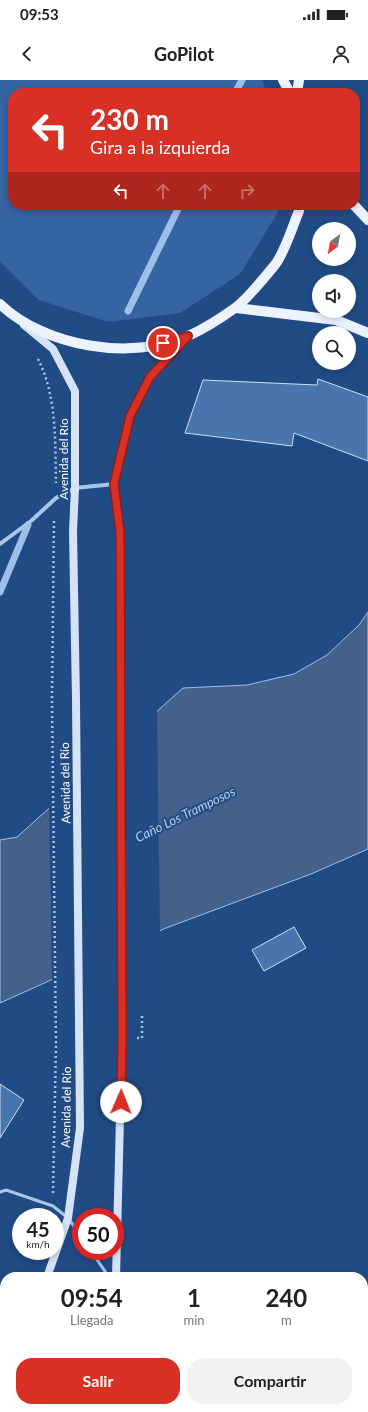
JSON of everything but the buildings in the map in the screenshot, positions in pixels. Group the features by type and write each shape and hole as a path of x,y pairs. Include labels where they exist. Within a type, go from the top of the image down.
{"main road":[{"path":"0,304 8,312 40,331 76,344 113,348 151,346 188,336 236,308 276,265 299,210"},
{"path":"359,210 368,220"},
{"path":"236,308 336,320 368,334"},
{"name":"Avenida del Río","path":"8,312 54,350 75,392 75,488 73,532 80,1128 68,1218 49,1272"},
{"path":"116,1272 122,1016 120,532 114,484 130,416 150,377 188,336"}],"street":[{"path":"0,544 31,521 56,498 75,488 114,484"}],"lane":[{"path":"0,1192 6,1190 52,1206 68,1218 72,1224"},
{"path":"97,1260 106,1272"}],"path":[{"path":"34,354 38,360 50,393 55,432 56,498 53,532 52,700 56,1044 52,1206"}],"shaded area":[{"path":"0,80 262,80 265,88 8,88 8,210 278,210 240,274 180,313 108,322 39,300 0,262"}],"water":[{"name":"Caño Los Tramposos","path":"368,612 368,849 311,874 166,928 0,1003 0,840 17,837 183,688 247,685 294,674 327,655 359,625"}],"pier":[{"path":"157,709 160,933 52,981 49,806"}],"waterway":[{"path":"238,88 242,80"},
{"path":"128,311 178,210"},
{"path":"0,592 28,525"}],"route":[{"path":"121,1102 120,532 114,484 130,416 150,377 188,336 163,343"}]}
